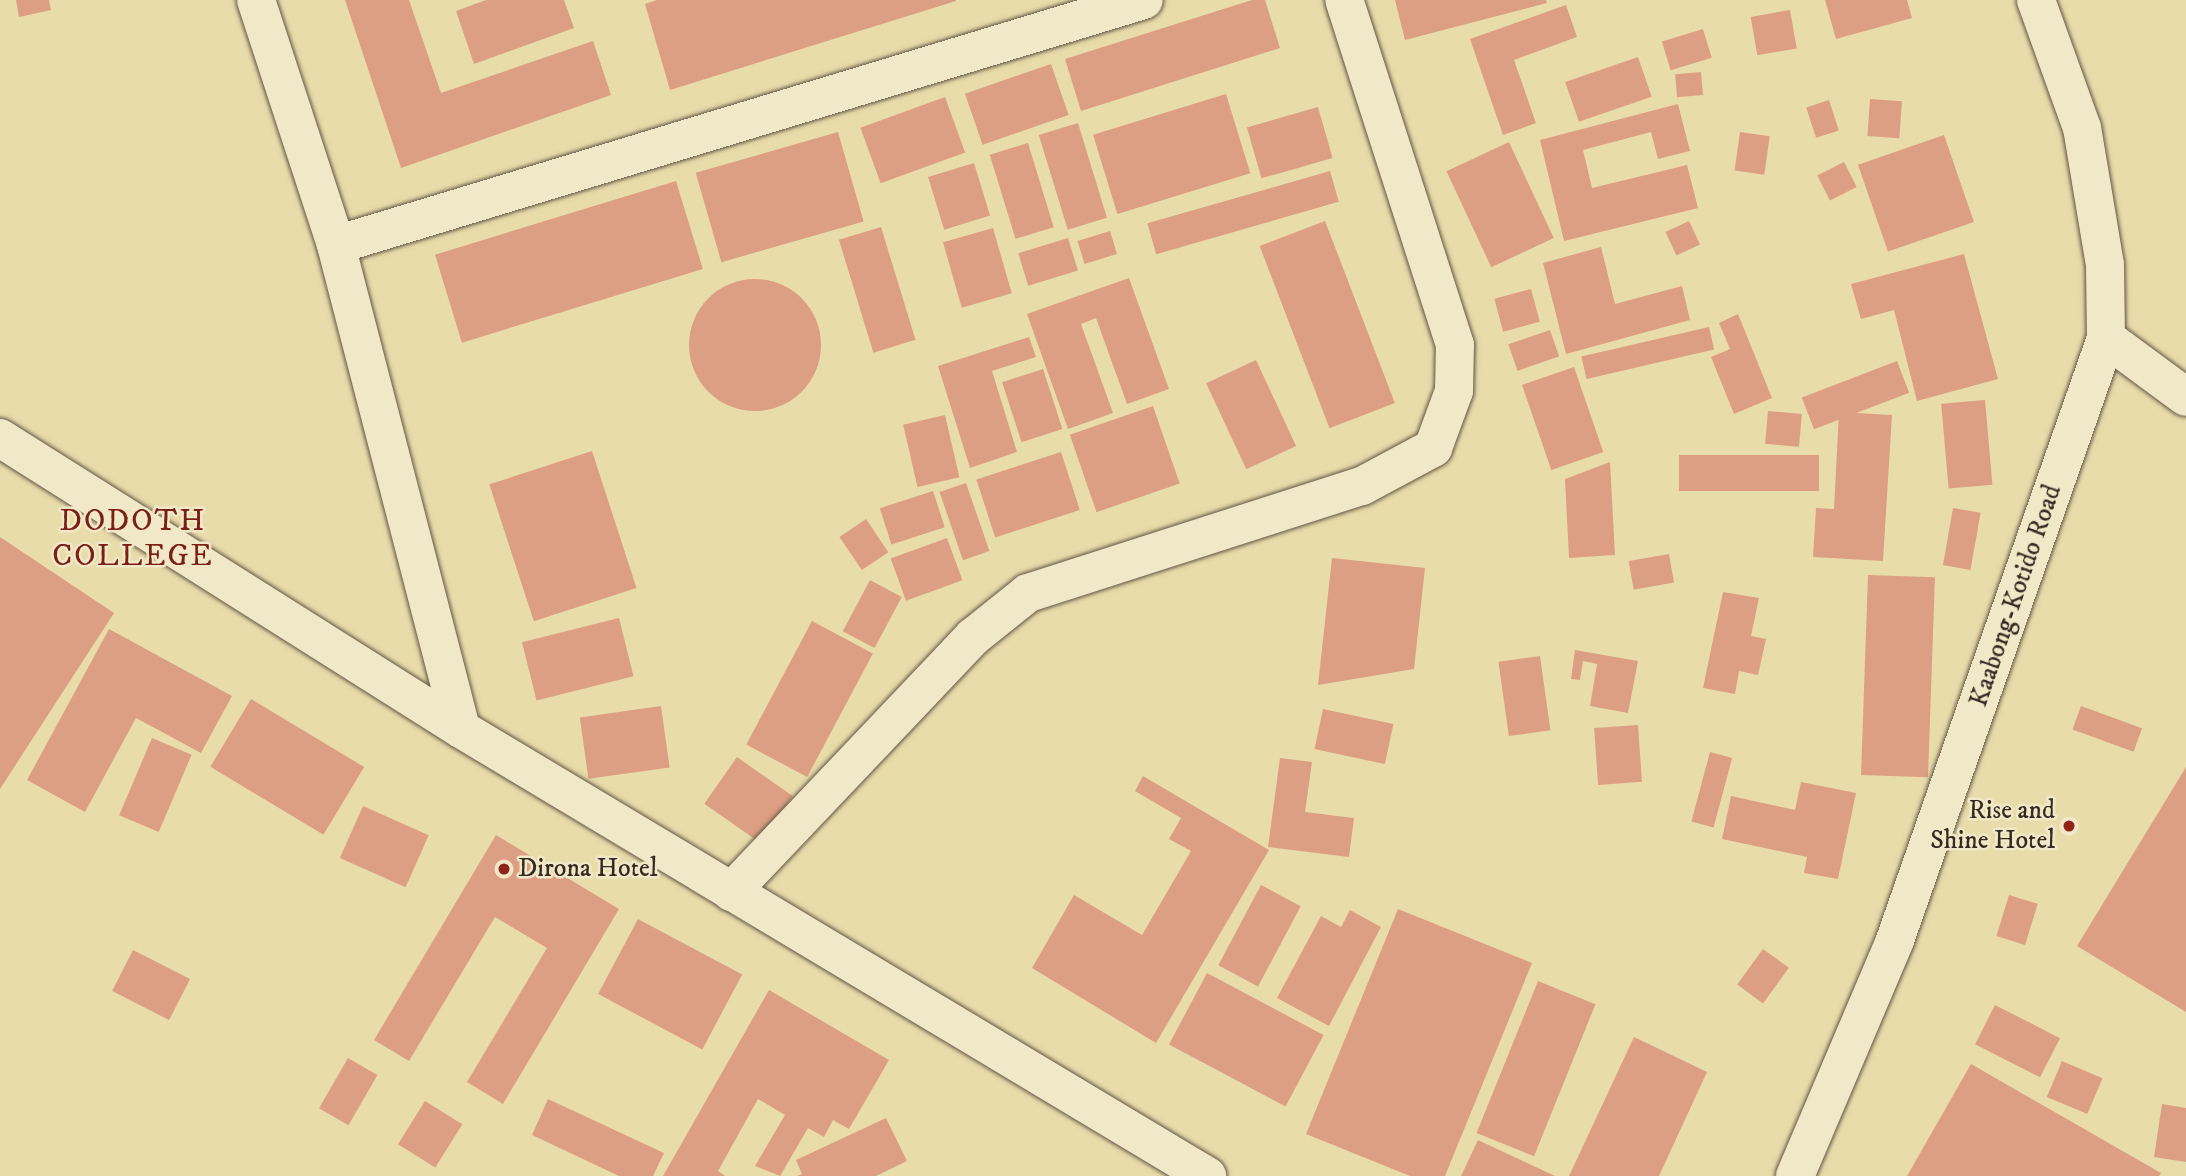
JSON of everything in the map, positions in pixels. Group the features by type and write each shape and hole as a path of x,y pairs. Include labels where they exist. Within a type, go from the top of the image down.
{"street":[{"path":"256,0 336,245 461,729"},
{"path":"336,245 1144,0"},
{"path":"731,892 973,637 1028,593 1362,486 1433,448 1454,391 1455,345 1344,0"},
{"name":"Kaabong-Kotido Road","path":"1795,1176 1895,940 2106,338 2105,265 2082,128 2036,0"},
{"path":"2106,338 2186,397"},
{"path":"0,438 461,729 1207,1176"}],"building":[{"path":"16,0 49,0 51,10 19,17"},
{"path":"345,0 409,0 441,93 593,41 611,95 401,168"},
{"path":"486,0 564,0 574,28 474,64 456,11"},
{"path":"657,0 956,1 670,90 645,4"},
{"path":"1252,0 1265,0 1280,48 1081,111 1065,59"},
{"path":"1395,0 1546,0 1547,3 1405,40"},
{"path":"1825,0 1907,0 1912,18 1836,39"},
{"path":"1566,5 1577,37 1514,60 1536,123 1503,135 1470,39"},
{"path":"1790,10 1797,48 1757,55 1751,17"},
{"path":"1703,29 1712,58 1671,70 1662,42"},
{"path":"1638,57 1652,97 1579,122 1565,82"},
{"path":"1051,64 1069,115 983,145 965,94"},
{"path":"1701,72 1703,95 1677,97 1675,74"},
{"path":"1226,94 1250,173 1117,214 1093,135"},
{"path":"945,97 965,152 881,183 860,128"},
{"path":"1870,99 1902,101 1899,138 1867,136"},
{"path":"1829,100 1839,130 1816,138 1806,107"},
{"path":"1678,104 1690,151 1658,159 1651,132 1583,150 1592,188 1687,165 1698,208 1564,241 1540,140"},
{"path":"1318,107 1333,158 1261,178 1247,127"},
{"path":"1078,123 1107,218 1068,230 1039,135"},
{"path":"838,132 864,221 721,262 696,173"},
{"path":"1740,132 1770,136 1764,175 1735,171"},
{"path":"1944,135 1974,222 1888,252 1858,165"},
{"path":"1509,142 1554,238 1491,267 1446,171"},
{"path":"1028,143 1054,227 1015,239 990,155"},
{"path":"1844,162 1857,187 1830,201 1817,176"},
{"path":"974,163 990,216 944,230 928,177"},
{"path":"1330,171 1339,202 1156,254 1147,223"},
{"path":"676,181 703,269 462,343 435,255"},
{"path":"1325,221 1395,403 1330,428 1260,246"},
{"path":"1689,221 1700,245 1676,256 1665,232"},
{"path":"881,227 915,340 873,353 839,240"},
{"path":"993,228 1012,293 962,308 943,242"},
{"path":"1110,231 1117,254 1085,264 1077,241"},
{"path":"1068,238 1078,271 1028,286 1018,253"},
{"path":"1601,247 1615,304 1682,286 1690,320 1566,354 1543,263"},
{"path":"1964,254 1998,379 1917,401 1894,310 1861,319 1851,284"},
{"path":"1129,278 1169,389 1127,404 1096,318 1081,324 1113,413 1068,429 1027,314"},
{"path":"755,279 780,284 802,298 816,320 821,345 816,370 802,392 780,406 755,411 730,406 708,392 694,370 689,345 694,320 708,298 730,284"},
{"path":"1531,289 1540,322 1503,332 1494,299"},
{"path":"1738,314 1772,398 1734,414 1711,357 1730,349 1719,323"},
{"path":"1709,327 1714,349 1587,379 1581,356"},
{"path":"1550,330 1559,356 1518,371 1508,344"},
{"path":"1029,337 1036,357 992,371 1017,452 970,468 938,366"},
{"path":"1256,360 1296,446 1246,469 1206,383"},
{"path":"1897,361 1909,393 1814,429 1802,398"},
{"path":"1574,367 1603,452 1551,470 1522,385"},
{"path":"1043,369 1062,429 1022,442 1002,382"},
{"path":"1985,400 1992,485 1949,489 1941,404"},
{"path":"1153,406 1180,484 1096,512 1070,435"},
{"path":"1768,411 1802,414 1799,447 1765,444"},
{"path":"1839,412 1892,415 1883,561 1813,557 1816,508 1834,509"},
{"path":"945,415 959,477 917,487 903,425"},
{"path":"592,451 636,588 534,621 489,484"},
{"path":"1061,452 1080,510 995,538 976,480"},
{"path":"1679,455 1819,455 1819,491 1679,491"},
{"path":"1610,462 1615,555 1569,558 1565,479"},
{"path":"966,483 989,551 963,560 940,492"},
{"path":"933,491 945,527 891,544 880,508"},
{"path":"1953,508 1981,513 1971,570 1943,565"},
{"path":"866,519 888,552 862,570 839,537"},
{"path":"0,537 114,613 0,789"},
{"path":"947,538 962,580 906,601 891,559"},
{"path":"1669,554 1674,583 1634,590 1629,561"},
{"path":"1332,558 1425,568 1414,669 1318,685"},
{"path":"1868,575 1935,577 1928,777 1861,775"},
{"path":"870,580 902,597 875,648 843,631"},
{"path":"1723,592 1759,598 1751,636 1766,639 1758,675 1739,671 1735,694 1703,688"},
{"path":"619,618 634,676 536,700 522,642"},
{"path":"812,621 873,653 807,777 746,745"},
{"path":"109,629 232,696 201,753 136,718 85,812 27,780"},
{"path":"1575,650 1638,661 1628,713 1590,706 1597,664 1583,661 1580,680 1571,679"},
{"path":"1540,656 1550,730 1509,736 1498,662"},
{"path":"251,699 364,767 323,835 210,767"},
{"path":"661,706 670,767 588,779 580,717"},
{"path":"2081,706 2142,728 2134,752 2072,729"},
{"path":"1323,709 1393,724 1385,764 1314,749"},
{"path":"1638,725 1642,782 1598,785 1594,728"},
{"path":"152,738 192,755 159,832 119,815"},
{"path":"1710,752 1732,758 1714,827 1691,822"},
{"path":"737,757 793,796 760,843 704,804"},
{"path":"1280,758 1312,762 1305,812 1354,818 1349,857 1268,847"},
{"path":"2186,767 2186,1012 2077,946"},
{"path":"1143,776 1269,850 1156,1043 1032,968 1074,895 1142,935 1191,851 1169,839 1181,818 1135,791"},
{"path":"1801,782 1856,793 1838,879 1804,873 1807,857 1722,839 1731,796 1795,810"},
{"path":"363,806 429,835 406,887 340,858"},
{"path":"496,835 619,909 503,1104 467,1082 547,948 495,917 409,1061 374,1040"},
{"path":"1261,885 1301,906 1258,986 1218,965"},
{"path":"2009,895 2038,904 2025,945 1996,936"},
{"path":"1398,909 1532,963 1445,1176 1410,1176 1306,1134"},
{"path":"1350,910 1381,927 1329,1026 1277,998 1321,916 1341,927"},
{"path":"638,919 742,974 702,1049 598,994"},
{"path":"1763,949 1789,968 1763,1003 1737,985"},
{"path":"133,950 190,979 169,1020 112,991"},
{"path":"1207,973 1324,1035 1286,1106 1169,1045"},
{"path":"1538,981 1595,1004 1534,1156 1477,1133"},
{"path":"769,990 889,1060 849,1129 833,1120 824,1137 808,1128 780,1176 755,1166 785,1115 758,1099 718,1171 725,1176 663,1176"},
{"path":"1995,1005 2060,1038 2040,1077 1975,1044"},
{"path":"1634,1037 1707,1072 1659,1176 1569,1176"},
{"path":"348,1058 377,1075 348,1125 319,1108"},
{"path":"2062,1061 2103,1078 2087,1114 2047,1097"},
{"path":"1971,1064 2161,1173 2159,1176 1907,1176"},
{"path":"548,1099 664,1153 653,1176 619,1176 532,1135"},
{"path":"425,1101 462,1124 435,1168 398,1144"},
{"path":"2162,1104 2186,1108 2186,1162 2154,1157"},
{"path":"886,1118 907,1161 876,1176 797,1176 802,1174 796,1160"},
{"path":"1478,1140 1555,1176 1461,1176"}],"place":[{"name":"Rise and Shine Hotel","path":"2069,826"},
{"name":"Dirona Hotel","path":"504,869"}],"district":[{"name":"DODOTH COLLEGE","path":"133,539"}]}
